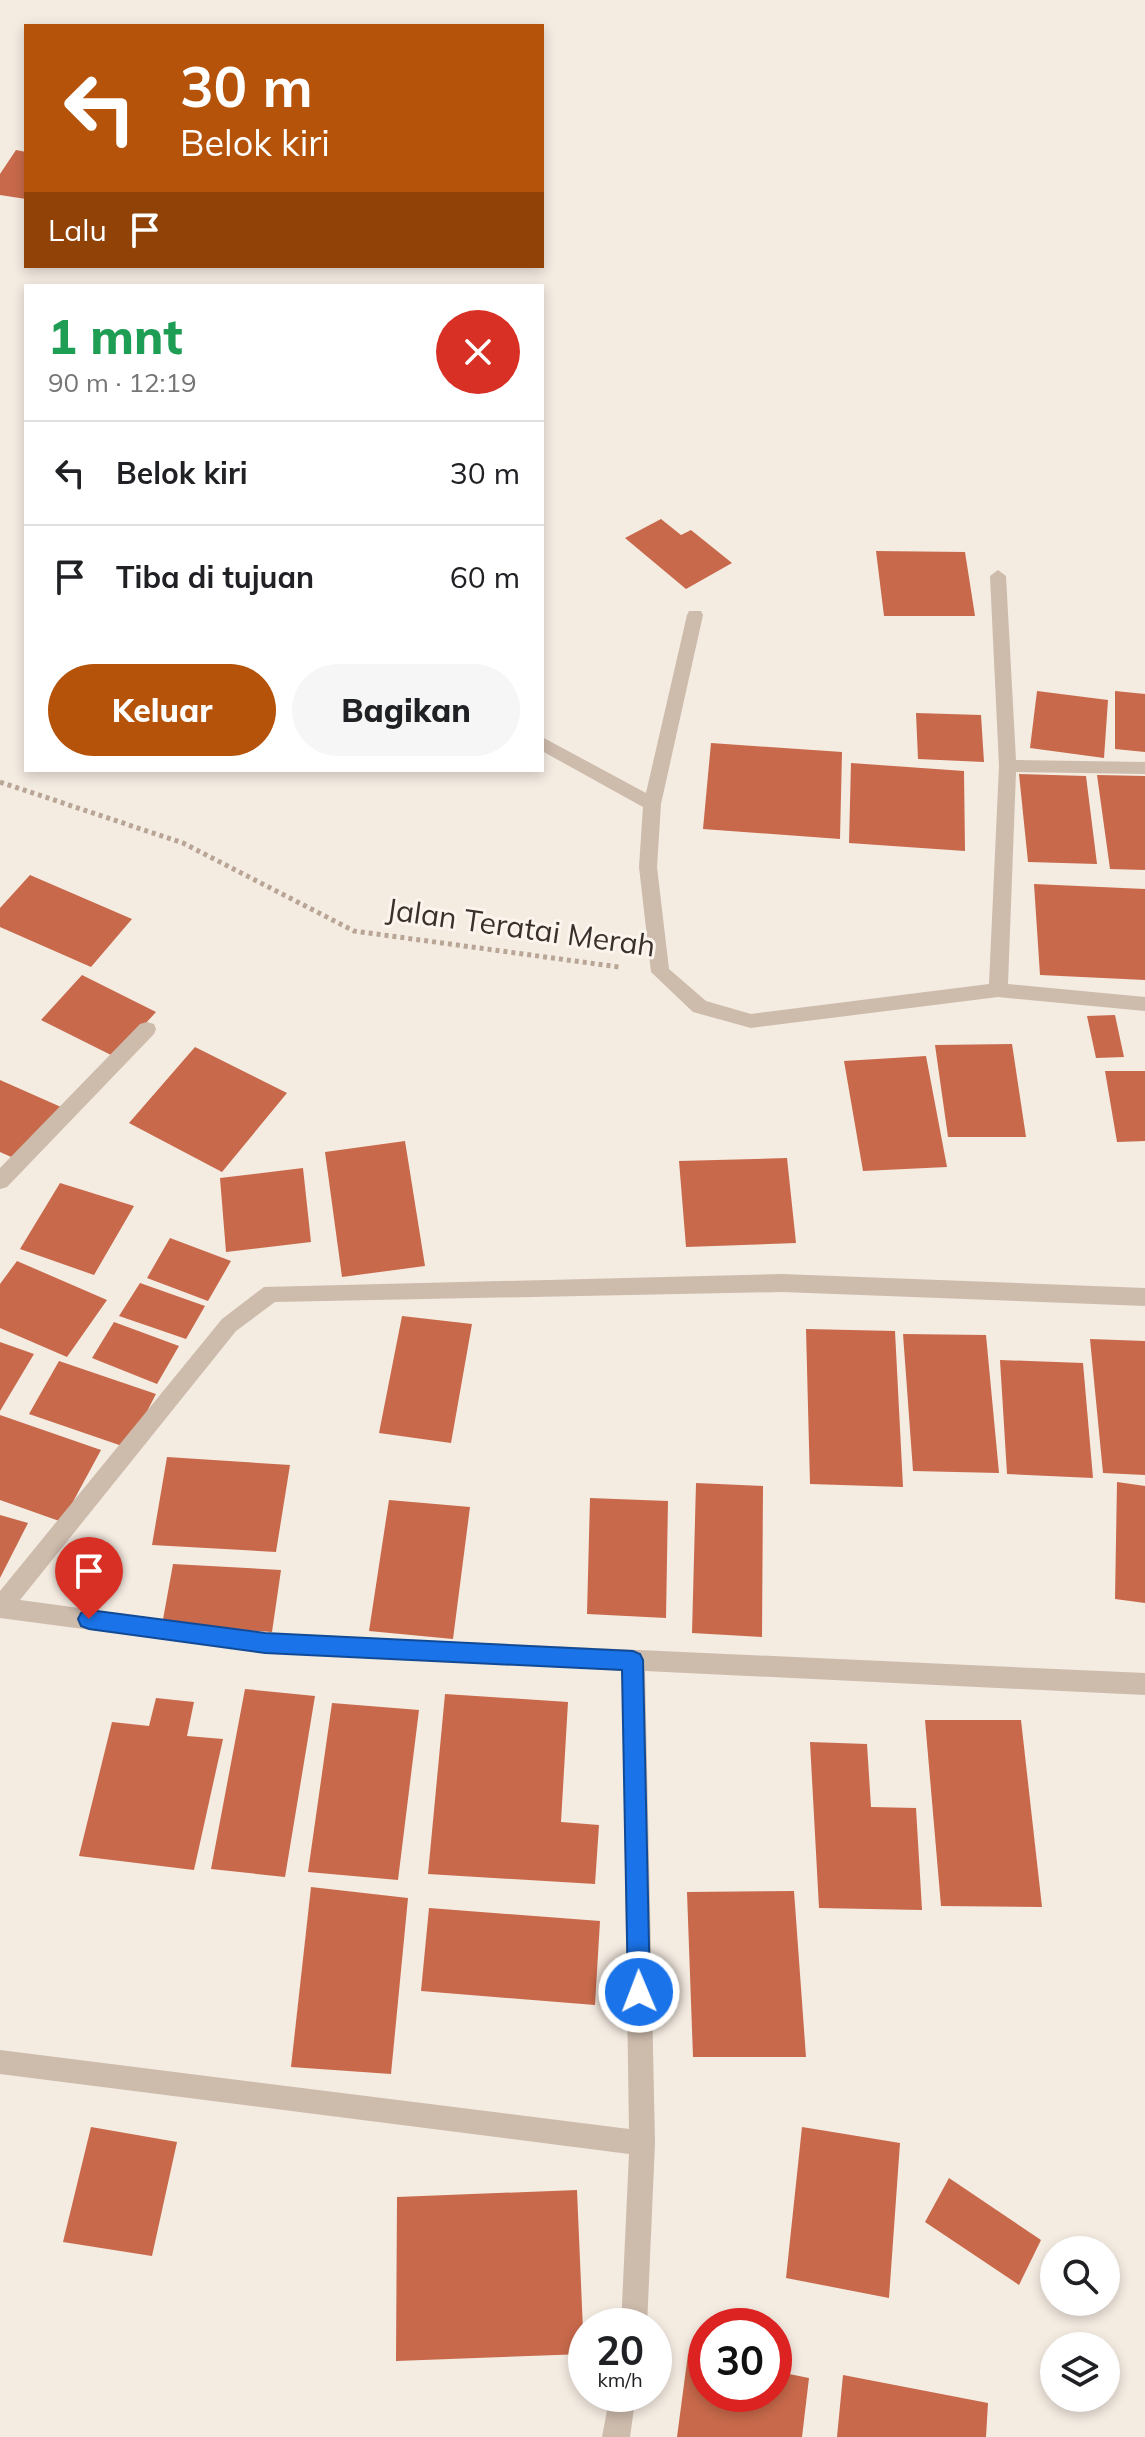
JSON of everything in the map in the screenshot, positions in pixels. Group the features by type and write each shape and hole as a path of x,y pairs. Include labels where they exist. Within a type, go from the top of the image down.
{"street":[{"path":"998,576 1008,766 998,990"},
{"path":"660,972 648,867 652,804 695,615"},
{"path":"544,744 652,804"},
{"path":"1008,766 1145,768"},
{"name":"Jalan Teratai Merah","path":"660,972 700,1007 751,1021 998,990 1145,1004"},
{"path":"0,1181 147,1029"},
{"path":"1145,1297 782,1283 271,1293 229,1325 0,1608 265,1643 1145,1684"},
{"path":"633,1660 642,2143 635,2308"},
{"path":"0,2062 642,2143"},
{"path":"616,2437 620,2412"}],"path":[{"name":"Jalan Teratai Merah","path":"0,782 183,843 354,931 660,972"}],"building":[{"path":"16,150 24,152 24,199 0,195 0,174"},
{"path":"661,519 681,535 691,530 732,563 686,589 625,538"},
{"path":"876,551 965,552 975,616 884,616"},
{"path":"1037,691 1108,700 1104,758 1030,748"},
{"path":"1115,691 1145,694 1145,752 1115,749"},
{"path":"916,713 981,715 984,762 918,759"},
{"path":"711,743 842,752 840,839 703,829"},
{"path":"851,763 964,771 965,851 849,843"},
{"path":"1019,774 1086,776 1097,864 1028,862"},
{"path":"1097,775 1145,776 1145,870 1110,869"},
{"path":"30,875 132,919 91,967 0,927 0,908"},
{"path":"1034,884 1145,889 1145,980 1040,975"},
{"path":"82,975 156,1012 115,1057 41,1020"},
{"path":"1115,1015 1124,1057 1096,1058 1087,1016"},
{"path":"1012,1044 1026,1137 948,1137 935,1045"},
{"path":"195,1047 287,1093 222,1172 129,1123"},
{"path":"926,1056 947,1167 863,1171 844,1061"},
{"path":"1105,1071 1145,1071 1145,1141 1117,1142"},
{"path":"0,1080 61,1107 18,1160 0,1152"},
{"path":"405,1141 425,1266 342,1277 325,1152"},
{"path":"787,1158 796,1243 686,1247 679,1161"},
{"path":"303,1168 311,1242 226,1252 220,1178"},
{"path":"60,1183 134,1206 94,1275 20,1249"},
{"path":"170,1238 231,1261 208,1301 147,1278"},
{"path":"17,1261 107,1300 67,1357 0,1328 0,1284"},
{"path":"140,1283 205,1306 186,1339 119,1316"},
{"path":"402,1316 472,1324 451,1443 379,1433"},
{"path":"114,1322 179,1346 157,1384 92,1358"},
{"path":"806,1329 895,1331 903,1487 810,1484"},
{"path":"903,1334 986,1335 999,1473 913,1471"},
{"path":"1090,1339 1145,1341 1145,1475 1103,1473"},
{"path":"0,1342 34,1354 0,1411"},
{"path":"1000,1360 1083,1363 1093,1478 1007,1474"},
{"path":"59,1361 156,1394 128,1448 29,1414"},
{"path":"0,1415 101,1450 62,1522 0,1500"},
{"path":"167,1457 290,1465 276,1552 152,1545"},
{"path":"1117,1482 1145,1486 1145,1603 1115,1599"},
{"path":"696,1483 763,1486 762,1637 692,1633"},
{"path":"590,1498 668,1501 666,1618 587,1614"},
{"path":"389,1500 470,1507 453,1639 369,1631"},
{"path":"0,1515 28,1523 0,1578"},
{"path":"173,1564 281,1570 272,1632 162,1625"},
{"path":"245,1689 315,1696 285,1877 211,1869"},
{"path":"445,1694 568,1702 561,1822 599,1825 595,1884 428,1874"},
{"path":"156,1698 194,1702 187,1736 223,1739 194,1870 79,1856 112,1722 149,1726"},
{"path":"332,1703 419,1710 398,1880 308,1872"},
{"path":"925,1720 1021,1720 1042,1907 941,1906"},
{"path":"810,1742 867,1744 871,1807 916,1808 922,1910 819,1908"},
{"path":"311,1887 408,1898 391,2074 291,2067"},
{"path":"794,1891 806,2057 693,2057 687,1892"},
{"path":"429,1908 600,1921 595,2005 421,1991"},
{"path":"91,2127 177,2142 152,2256 63,2242"},
{"path":"802,2127 900,2143 889,2298 786,2278"},
{"path":"949,2178 1040,2242 1019,2285 925,2222"},
{"path":"577,2190 582,2308 568,2308 568,2355 396,2361 397,2197"},
{"path":"688,2354 688,2412 792,2412 792,2375 809,2378 802,2437 677,2437"},
{"path":"843,2375 988,2403 986,2437 837,2437"}],"route":[{"path":"89,1619 265,1643 633,1660 639,1992"}]}
